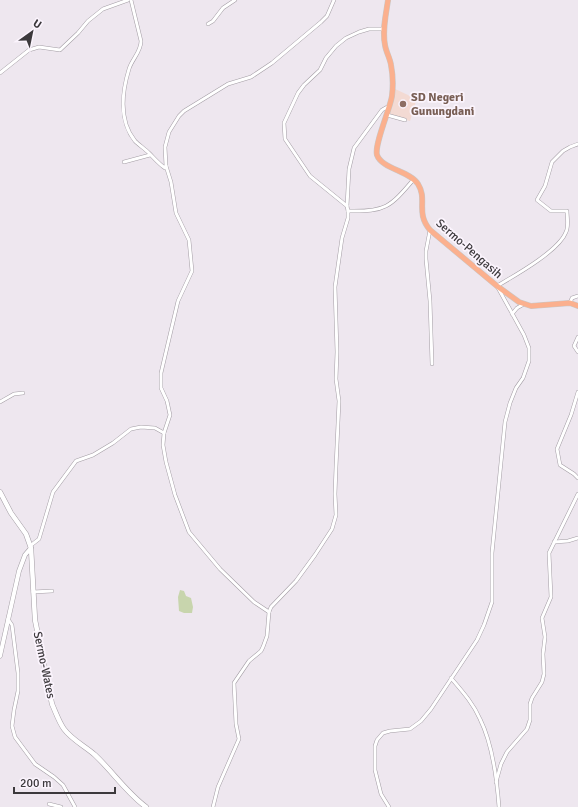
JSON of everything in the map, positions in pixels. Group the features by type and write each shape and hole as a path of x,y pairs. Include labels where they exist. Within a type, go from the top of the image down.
{"main road":[{"path":"388,0 384,29 385,46 392,66 392,90 390,106 378,145 378,156 381,161 414,179"},
{"name":"Sermo-Pengasih","path":"414,179 422,192 422,219 430,230 497,286 524,304 538,306 570,303 578,306"},
{"name":"Sermo-Wates","path":"0,492 11,513 26,534 31,547 36,624 52,704 60,722 70,736 95,755 128,792 146,807"}],"street":[{"path":"0,73 29,50 39,47 60,50 96,14 103,9 128,0"},
{"path":"131,0 142,41 141,46 129,67 124,88 123,107 125,120 134,139 163,167 166,168 166,166"},
{"path":"208,24 213,22 223,8 235,0"},
{"path":"269,612 254,602 220,569 189,532 175,495 166,462 163,445 164,433 170,415 167,401 161,388 161,373 178,301 192,271 189,240 176,213 171,182 166,166 165,147 166,140 176,121 184,111 228,84 251,77 272,63 327,16 334,0"},
{"path":"347,206 310,176 285,139 284,123 298,93 320,70 326,58 336,46 346,38 358,32 369,29 384,29"},
{"path":"213,807 218,786 239,739 236,724 234,683 249,661 261,651 263,647 267,636 269,612 271,607 296,581 315,555 332,529 336,515 335,494 339,402 336,379 337,352 334,287 342,238 348,218 347,206 349,169 354,148 382,110 390,106"},
{"path":"387,115 405,120"},
{"path":"389,807 381,794 375,770 375,746 377,740 383,733 410,729 415,726 431,709 477,640 492,602 492,553 505,422 510,403 516,388 523,378 529,361 527,342 497,286 530,266 551,250 564,236 567,227 567,210 551,211 537,200 545,186 552,162 563,151 578,144"},
{"path":"124,162 150,155"},
{"path":"348,211 369,212 386,207 396,200 414,179"},
{"path":"430,230 426,255 430,301 432,364"},
{"path":"570,303 572,298 578,296"},
{"path":"512,314 517,308 524,304"},
{"path":"578,337 574,346 578,352"},
{"path":"578,392 571,415 559,443 557,454 560,465 578,478"},
{"path":"0,402 14,394 23,393"},
{"path":"0,656 19,571 25,555 38,538 53,492 76,461 93,455 113,443 131,429 141,427 155,428 164,433"},
{"path":"496,782 501,764 507,752 527,729 530,720 530,704 542,682 544,674 542,654 545,637 542,618 551,597 549,553 578,494"},
{"path":"554,542 568,541 578,538"},
{"path":"33,592 52,591"},
{"path":"8,619 12,625 18,673 18,691 12,726 14,736 36,764 63,785 75,807"},
{"path":"451,678 464,692 481,719 489,744 499,807"},
{"path":"49,804 61,807"}],"shaded area":[{"name":"SD Negeri Gunungdani","path":"393,88 408,95 416,101 410,121 389,115"}],"green space":[{"path":"180,590 184,591 186,596 191,598 193,607 192,613 184,613 179,611 178,597"}],"place":[{"name":"SD Negeri Gunungdani","path":"403,104"}]}
